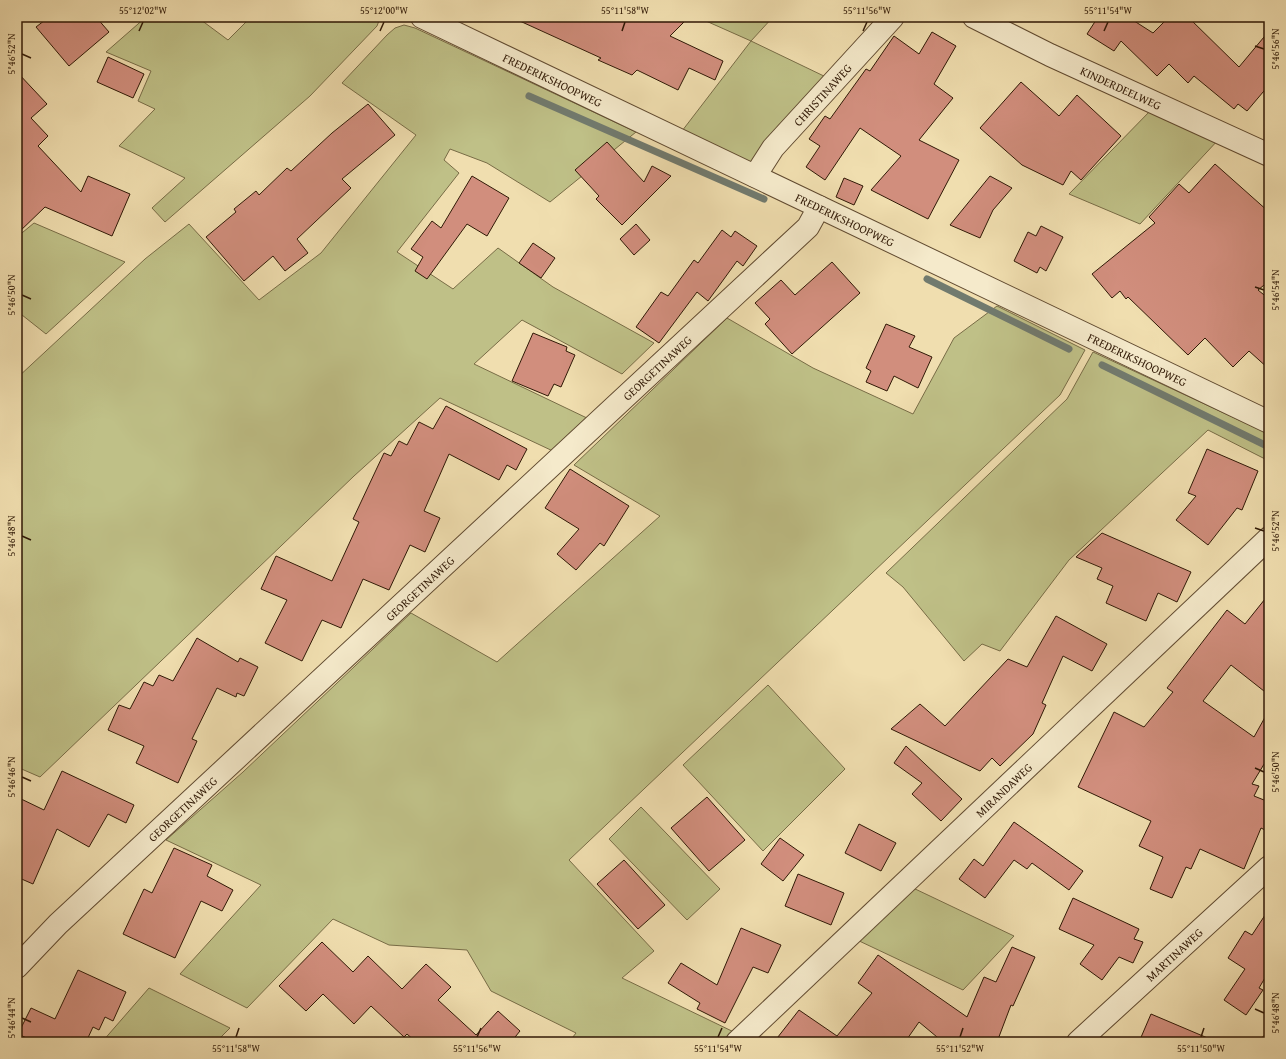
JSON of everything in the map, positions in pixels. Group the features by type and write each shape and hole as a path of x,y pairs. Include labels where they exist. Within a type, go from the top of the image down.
{"street":[{"name":"FREDERIKSHOOPWEG","path":"422,17 1269,422"},
{"name":"CHRISTINAWEG","path":"755,176 773,148 893,17"},
{"name":"KINDERDEELWEG","path":"974,17 1050,55 1269,155"},
{"name":"GEORGETINAWEG","path":"17,967 58,924 803,232 808,227 818,207"},
{"name":"MIRANDAWEG","path":"737,1042 1267,542"},
{"name":"MARTINAWEG","path":"1078,1042 1269,867"}],"green space":[{"path":"146,17 197,17 228,40 251,17 380,18 377,26 310,96 165,222 152,208 185,178 119,146 155,109 138,101 151,71 106,52"},
{"path":"697,17 773,17 751,41"},
{"path":"404,25 415,28 636,132 550,202 487,163 450,149 444,160 459,173 397,252 453,289 498,248 553,287 654,343 622,374 522,320 474,364 589,419 555,452 440,398 354,476 40,777 17,767 17,378 145,259 189,224 259,300 321,253 416,135 342,83 387,35 395,28"},
{"path":"751,41 828,78 757,159 750,162 682,131"},
{"path":"1152,109 1219,139 1140,224 1069,194"},
{"path":"34,223 125,262 46,334 17,311 17,237"},
{"path":"997,306 1085,350 1060,395 569,860 654,951 622,978 738,1034 730,1042 569,1042 576,1033 491,991 467,950 389,945 333,919 247,1008 180,974 261,885 166,840 243,772 411,613 497,662 660,516 574,465 727,318 813,368 913,414 954,338"},
{"path":"1093,352 1269,434 1269,461 1208,430 1069,560 1000,651 982,644 964,661 903,587 886,573 1067,399"},
{"path":"768,685 845,769 763,851 683,765"},
{"path":"641,807 720,889 687,920 609,839"},
{"path":"911,887 1014,936 963,990 855,939"},
{"path":"149,988 230,1028 216,1042 102,1042"},
{"path":"1269,1031 1269,1042 1257,1042"}],"building":[{"path":"49,17 96,17 109,32 69,66 36,27"},
{"path":"511,17 689,17 670,36 723,61 715,80 689,68 678,90 637,70 632,75 598,60 601,58"},
{"path":"1098,17 1128,17 1153,33 1169,17 1188,17 1239,67 1269,31 1269,85 1247,111 1238,104 1234,109 1194,76 1188,83 1169,64 1157,76 1121,41 1114,51 1087,34"},
{"path":"932,32 956,46 934,84 953,98 919,140 959,160 928,219 871,190 901,156 860,128 825,180 806,167 820,146 809,139 825,116 830,119 866,69 870,71 894,36 919,54"},
{"path":"108,57 144,74 133,98 97,82"},
{"path":"17,72 47,104 31,118 48,136 38,146 81,192 88,176 130,194 112,236 45,207 17,234"},
{"path":"1021,82 1059,116 1077,95 1121,136 1081,180 1071,171 1063,185 1022,165 980,128"},
{"path":"368,104 395,135 342,179 351,188 297,239 308,253 285,271 273,256 244,281 206,237 236,212 234,209 256,191 259,195 287,168 291,171 332,133"},
{"path":"607,142 644,182 652,166 671,176 622,225 596,199 599,196 575,170"},
{"path":"1215,164 1269,212 1269,281 1258,290 1269,299 1269,369 1249,351 1233,367 1205,338 1188,355 1128,297 1126,299 1120,291 1112,298 1092,274 1155,223 1149,217 1179,184 1189,193"},
{"path":"472,176 509,198 487,236 467,224 427,279 415,271 423,257 411,249 432,221 441,228"},
{"path":"990,176 1012,188 993,210 980,238 950,225"},
{"path":"844,178 863,186 854,205 836,197"},
{"path":"636,224 650,240 634,255 620,239"},
{"path":"1041,226 1063,237 1046,271 1040,267 1037,273 1014,261 1028,232 1036,236"},
{"path":"722,230 731,237 735,231 757,246 743,266 737,261 708,301 697,292 659,343 636,327 661,292 668,296 694,260 698,263"},
{"path":"533,243 555,258 541,278 519,263"},
{"path":"832,262 860,293 792,354 765,324 770,319 755,303 781,280 795,295"},
{"path":"886,324 915,336 909,347 932,357 918,388 894,376 887,391 866,382 871,371 866,368"},
{"path":"533,333 567,347 566,351 575,355 561,387 554,384 548,396 512,381"},
{"path":"446,406 527,449 516,470 507,465 499,480 449,454 424,511 440,518 425,552 410,545 389,590 363,579 341,628 322,620 302,661 265,643 287,600 261,589 276,556 332,581 359,522 353,519 384,453 391,456 399,441 407,445 419,422 433,429"},
{"path":"1207,449 1258,471 1242,510 1237,508 1208,545 1176,520 1196,496 1188,493"},
{"path":"570,469 629,506 604,546 600,543 576,570 557,554 579,529 545,508"},
{"path":"1102,533 1191,572 1177,602 1158,593 1146,621 1106,603 1113,586 1097,579 1102,568 1076,557"},
{"path":"1269,594 1269,695 1231,665 1203,701 1254,737 1269,710 1269,756 1252,784 1259,786 1254,796 1269,802 1269,832 1261,828 1244,869 1200,849 1191,869 1186,867 1172,898 1150,889 1163,857 1139,846 1151,821 1078,787 1114,712 1144,727 1173,692 1167,688 1227,610 1245,624"},
{"path":"1056,616 1107,644 1092,671 1063,656 1042,703 1046,705 1033,734 1000,766 992,758 980,771 891,729 920,704 945,726 1008,659 1027,667"},
{"path":"197,638 238,662 240,658 258,667 244,696 237,693 236,697 217,688 192,739 197,741 178,783 136,763 144,746 108,730 119,705 130,709 144,682 153,686 159,675 173,681"},
{"path":"906,746 962,799 941,821 912,794 922,783 894,763"},
{"path":"62,771 134,805 126,823 108,814 89,847 57,829 33,884 17,877 17,797 44,810"},
{"path":"707,797 745,840 709,871 671,828"},
{"path":"1014,822 1083,871 1069,890 1032,863 1027,869 1014,860 985,898 959,879 974,859 983,866"},
{"path":"859,824 896,843 881,871 845,853"},
{"path":"780,838 804,855 783,881 761,864"},
{"path":"174,848 212,865 207,876 233,890 222,911 201,901 175,958 123,934 144,889 152,893"},
{"path":"624,860 665,905 638,929 597,884"},
{"path":"798,874 844,893 831,925 785,906"},
{"path":"1073,898 1139,929 1134,939 1143,942 1133,963 1119,957 1102,980 1080,964 1094,945 1059,929"},
{"path":"1269,909 1269,971 1259,988 1263,990 1246,1015 1224,1000 1245,969 1228,958 1245,931 1252,935"},
{"path":"741,928 781,945 768,973 753,967 725,1023 697,1009 700,1003 668,983 681,963 717,985"},
{"path":"322,942 353,972 368,956 402,989 426,964 451,987 438,1000 476,1035 498,1011 520,1031 511,1042 416,1042 407,1034 404,1037 371,1006 354,1024 323,994 306,1011 279,986"},
{"path":"1012,947 1035,957 1013,1006 1011,1005 997,1042 943,1042 919,1022 905,1042 774,1042 799,1010 837,1036 872,993 858,983 878,955 967,1017 984,977 996,982"},
{"path":"78,970 126,992 113,1021 105,1017 99,1030 93,1027 86,1042 35,1042 18,1034 31,1008 55,1019"},
{"path":"1151,1014 1217,1042 1139,1042"}],"waterway":[{"path":"529,96 764,199"},
{"path":"927,279 1069,349"},
{"path":"1102,365 1269,447"}]}
